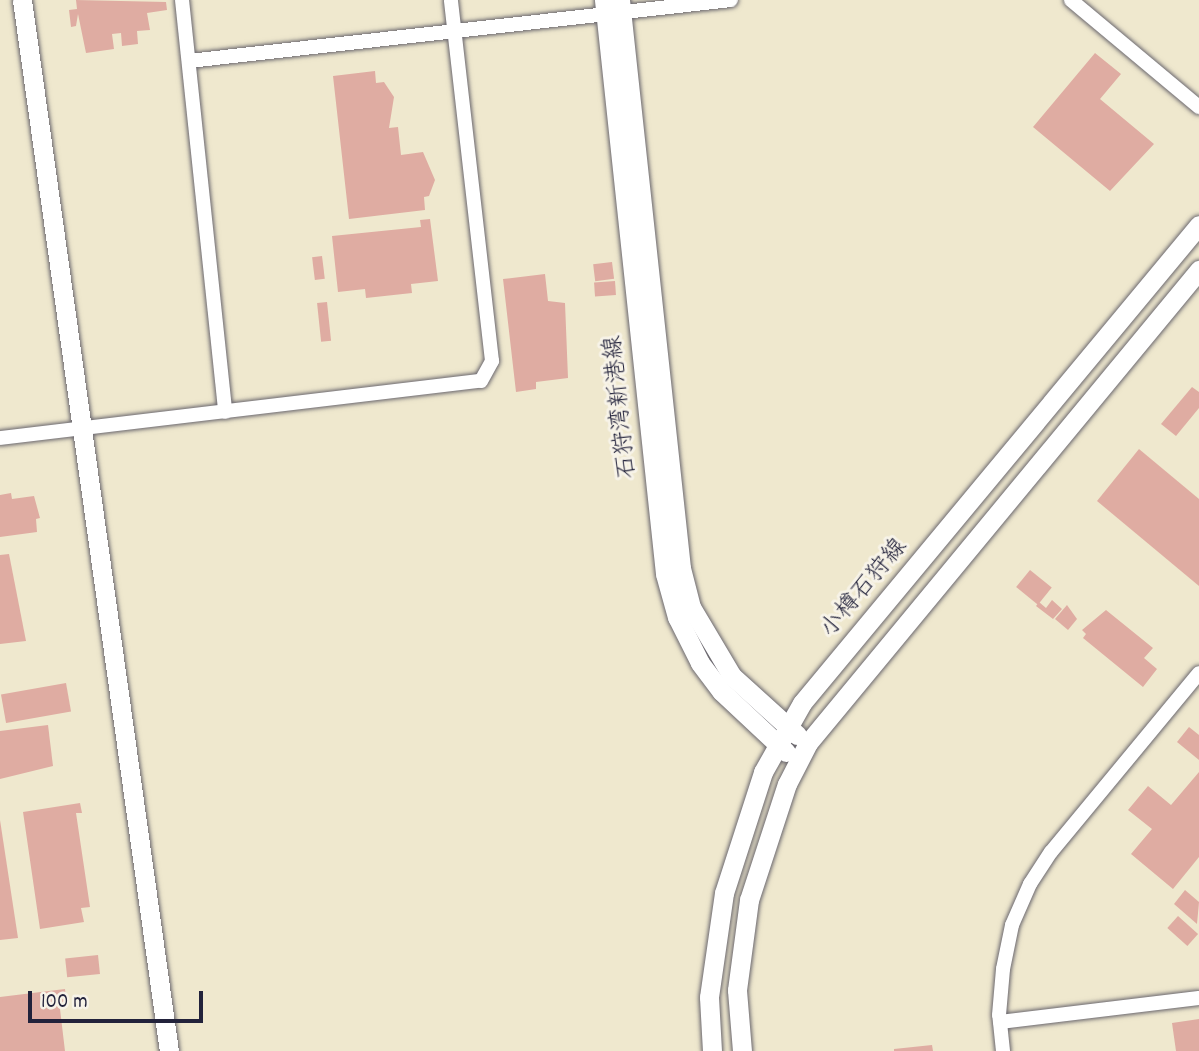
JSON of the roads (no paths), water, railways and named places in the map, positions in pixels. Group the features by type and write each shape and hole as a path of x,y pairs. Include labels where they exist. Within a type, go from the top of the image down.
{"main road":[{"path":"22,0 169,1051"},
{"name":"石狩湾新港線","path":"613,7 681,568 691,607 712,647 732,676 787,728 808,743"},
{"name":"石狩湾新港線","path":"613,7 665,574 677,617 700,663 721,691 798,762"},
{"name":"小樽石狩線","path":"712,1051 709,997 724,892 740,834 787,728 802,703 1199,225"},
{"path":"742,1051 737,990 749,900 798,762 808,743 1199,270"}],"street":[{"path":"182,0 225,412"},
{"path":"0,438 476,385 490,369 451,0"},
{"path":"190,61 455,33 613,7 731,0"},
{"path":"1071,0 1199,107"},
{"path":"1003,1051 1000,1022 1012,925 1039,868 1199,673"},
{"path":"1000,1022 1199,999"}]}
